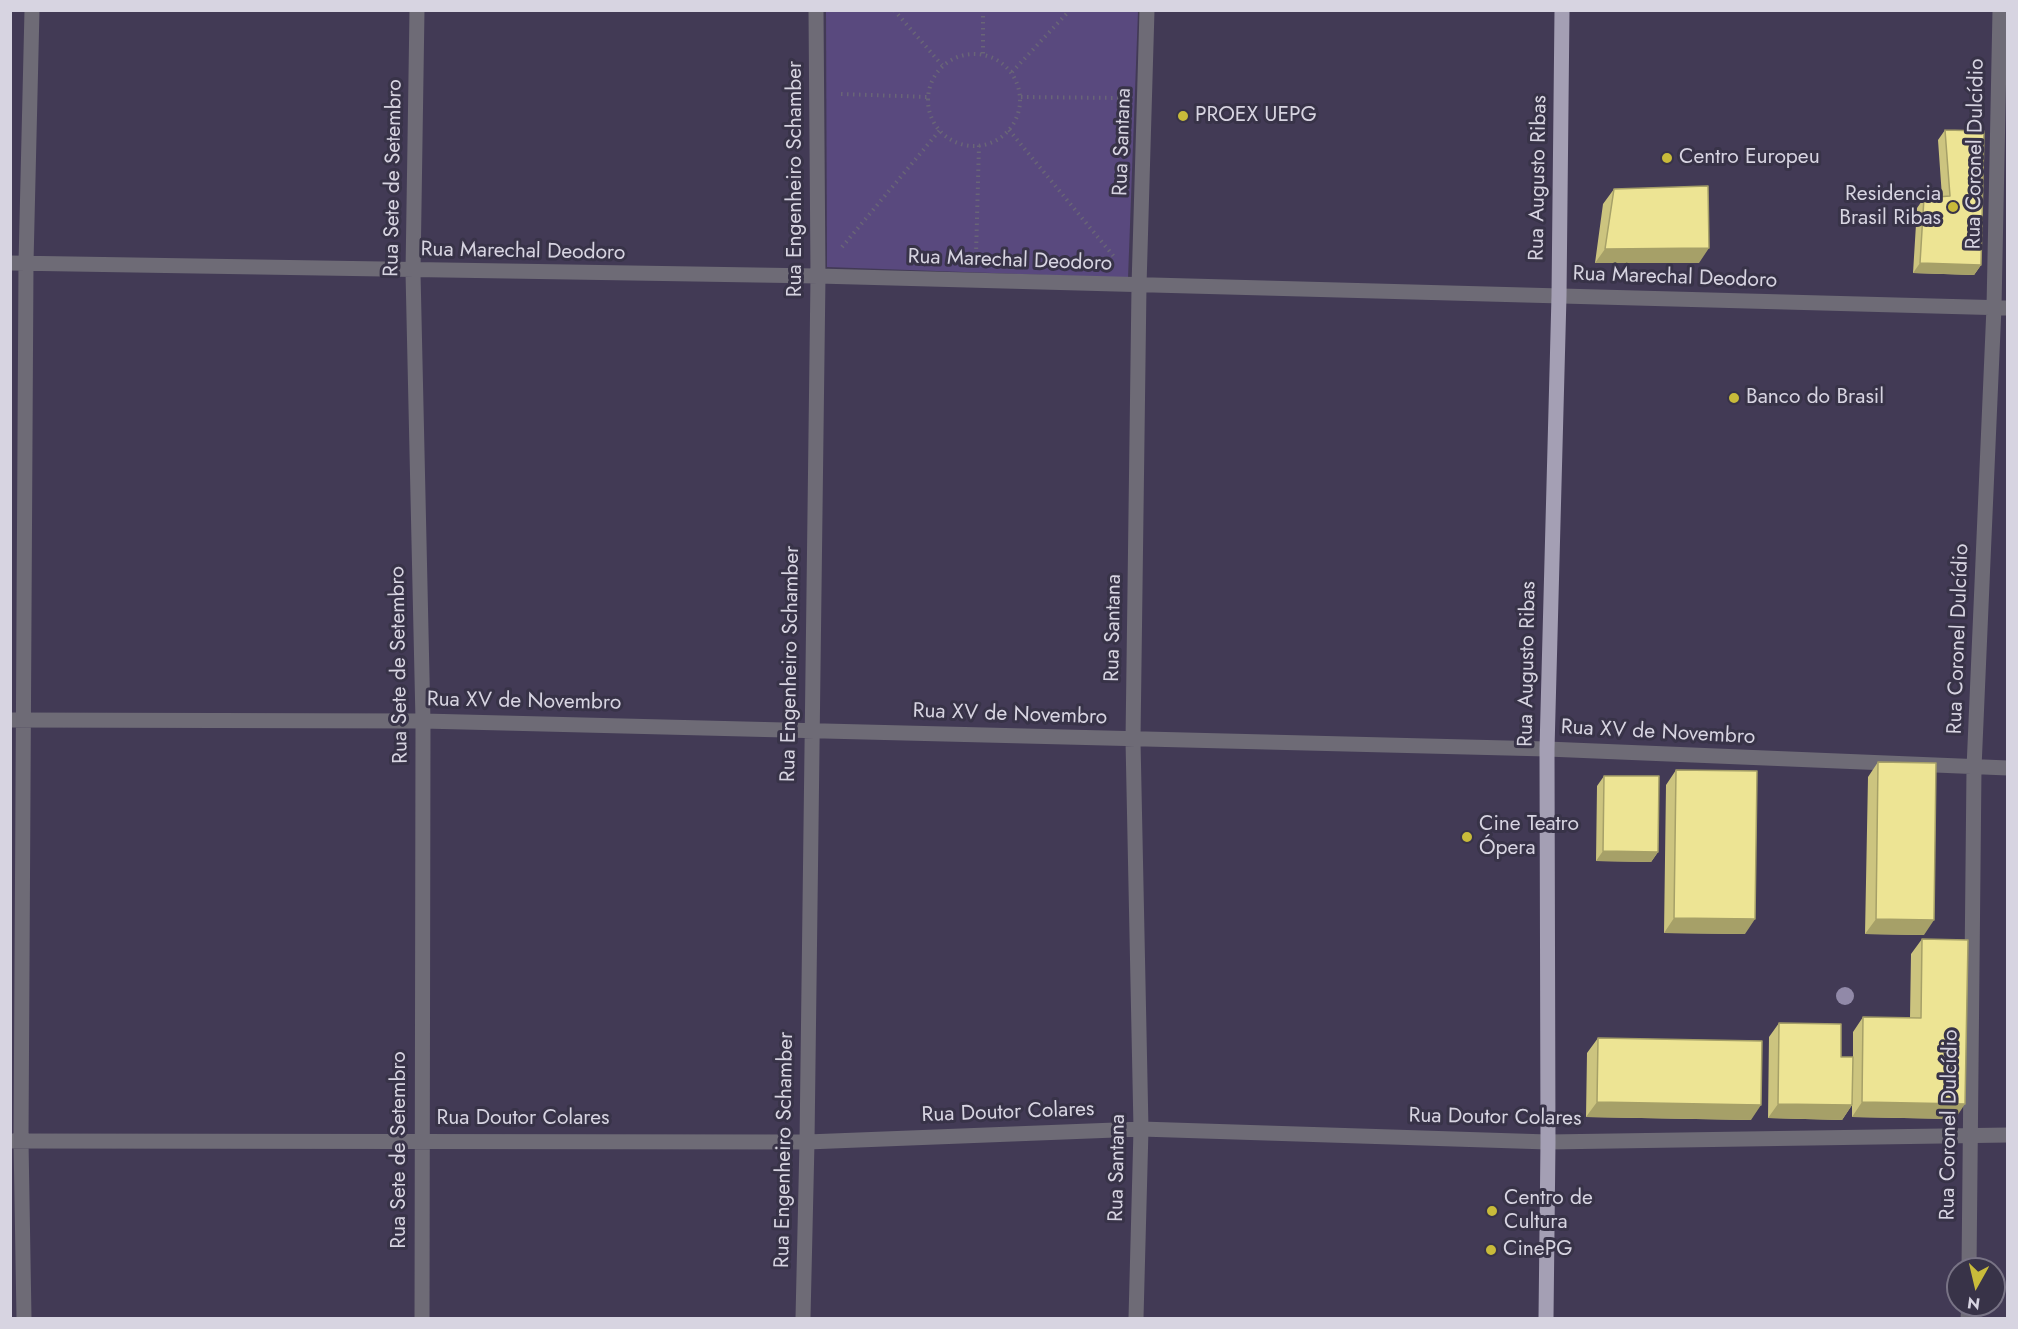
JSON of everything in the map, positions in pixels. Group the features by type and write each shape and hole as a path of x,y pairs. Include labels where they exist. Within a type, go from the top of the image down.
{"main road":[{"name":"Rua Augusto Ribas","path":"1546,1318 1547,749 1559,296 1562,10"}],"street":[{"path":"24,1318 16,1141 18,263 32,10"},
{"name":"Rua Sete de Setembro","path":"417,10 413,272 423,721 420,1140 422,1318"},
{"name":"Rua Engenheiro Schamber","path":"802,1318 807,1142 810,731 818,276 816,10"},
{"name":"Rua Santana","path":"1136,1318 1141,1129 1133,740 1139,286 1148,10"},
{"name":"Rua Coronel Dulcídio","path":"1969,1257 1974,768 2001,307 2000,10"},
{"name":"Rua Marechal Deodoro","path":"18,263 413,272 818,276 2001,307"},
{"name":"Rua XV de Novembro","path":"18,720 423,721 1547,749 2007,768"},
{"name":"Rua Doutor Colares","path":"16,1141 807,1142 1141,1129 1548,1142 2007,1135"}],"path":[{"path":"894,10 942,65"},
{"path":"983,10 983,54"},
{"path":"1012,72 1070,10"},
{"path":"983,54 1012,72 1021,97 1018,115 1009,130 995,140 979,145 957,142 940,130 930,115 928,97 932,80 942,65 961,55 983,54"},
{"path":"818,93 928,97"},
{"path":"1021,97 1146,99"},
{"path":"818,276 940,130"},
{"path":"1009,130 1139,286"},
{"path":"976,280 979,145"}],"shaded area":[{"path":"10,11 2007,11 2007,1318 11,1318"},
{"path":"826,11 1138,11 1128,278 827,267"}],"building":[{"name":"Residencia Brasil Ribas","path":"1945,130 1984,131 1981,265 1920,263 1924,198 1950,196"},
{"name":"Centro Europeu","path":"1708,186 1709,248 1605,249 1614,189"},
{"path":"1878,762 1936,763 1934,920 1876,919"},
{"path":"1676,770 1757,771 1755,919 1674,918"},
{"path":"1604,776 1659,776 1658,852 1603,851"},
{"path":"1922,939 1968,940 1965,1104 1862,1102 1863,1017 1921,1018"},
{"path":"1779,1023 1841,1024 1841,1057 1853,1057 1852,1105 1778,1104"},
{"path":"1598,1038 1762,1041 1761,1105 1597,1102"}],"place":[{"name":"PROEX UEPG","path":"1183,116"},
{"name":"Centro Europeu","path":"1667,158"},
{"name":"Residencia Brasil Ribas","path":"1953,207"},
{"name":"Banco do Brasil","path":"1734,398"},
{"name":"Cine Teatro Ópera","path":"1467,837"},
{"name":"Centro de Cultura","path":"1492,1211"},
{"name":"CinePG","path":"1491,1250"}]}
